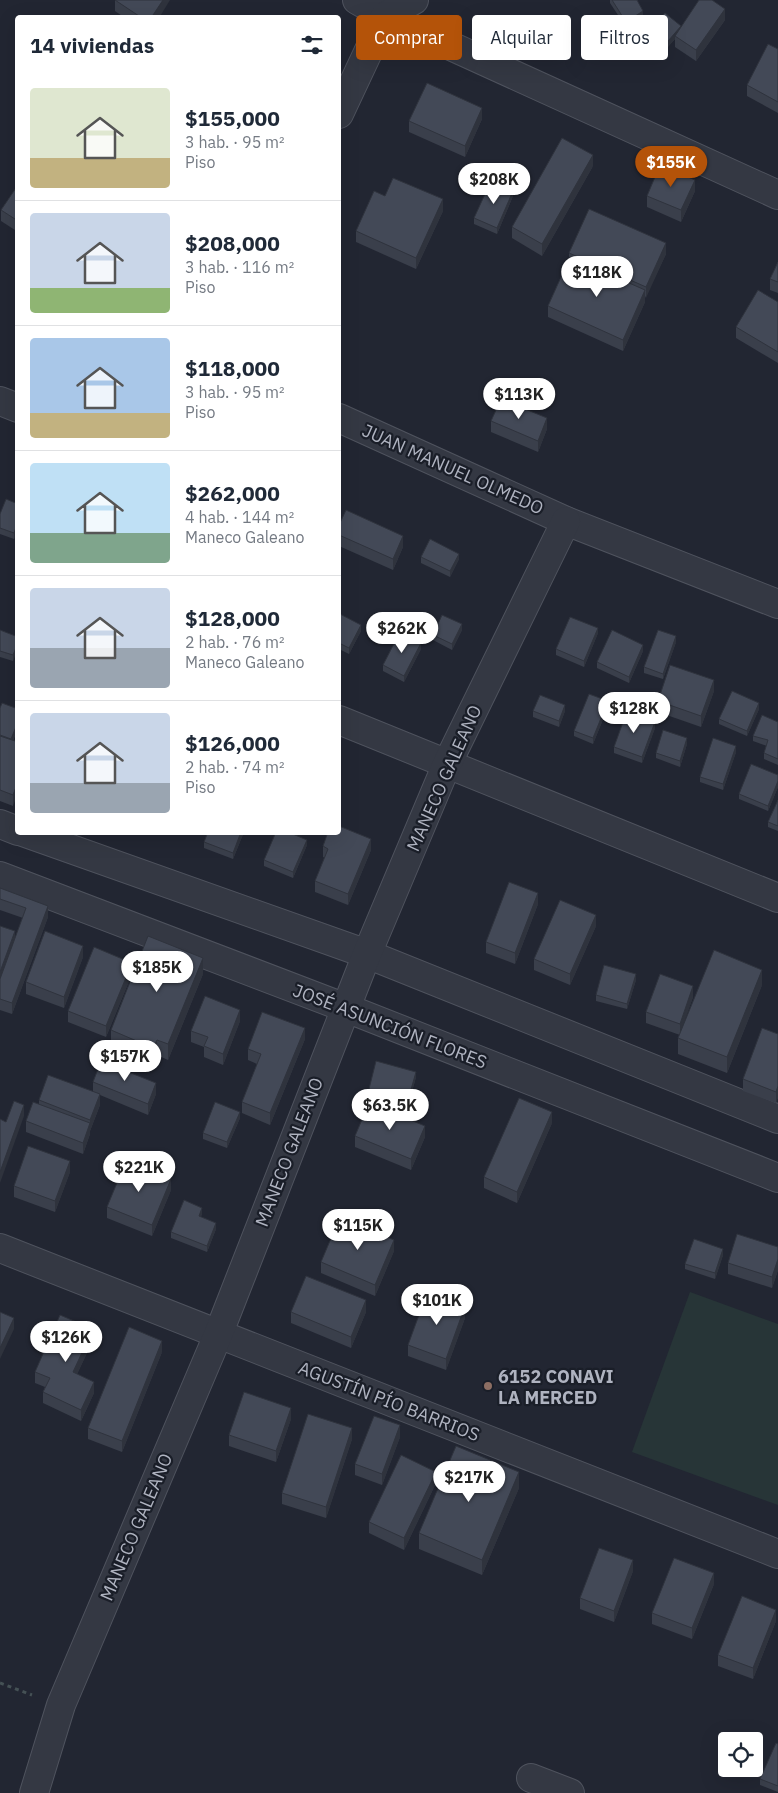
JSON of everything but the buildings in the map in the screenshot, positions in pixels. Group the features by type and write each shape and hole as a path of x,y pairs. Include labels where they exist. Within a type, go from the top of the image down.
{"street":[{"path":"357,0 383,15"},
{"path":"387,15 414,0"},
{"path":"462,51 778,195"},
{"path":"341,110 364,60"},
{"path":"0,401 15,407"},
{"name":"JUAN MANUEL OLMEDO","path":"341,419 566,521 778,604"},
{"name":"MANECO GALEANO","path":"34,1793 61,1705 218,1334 367,954 447,764 566,521"},
{"path":"341,721 778,898"},
{"path":"0,824 15,830"},
{"path":"31,835 367,954 778,1119"},
{"name":"JOSÉ ASUNCIÓN FLORES","path":"0,876 346,1008 778,1178"},
{"name":"AGUSTÍN PÍO BARRIOS","path":"0,1248 778,1554"},
{"path":"531,1778 570,1793"}],"shaded area":[{"path":"690,1292 778,1324 778,1505 632,1452"}],"place":[{"name":"6152 CONAVI LA MERCED","path":"488,1386"}]}
